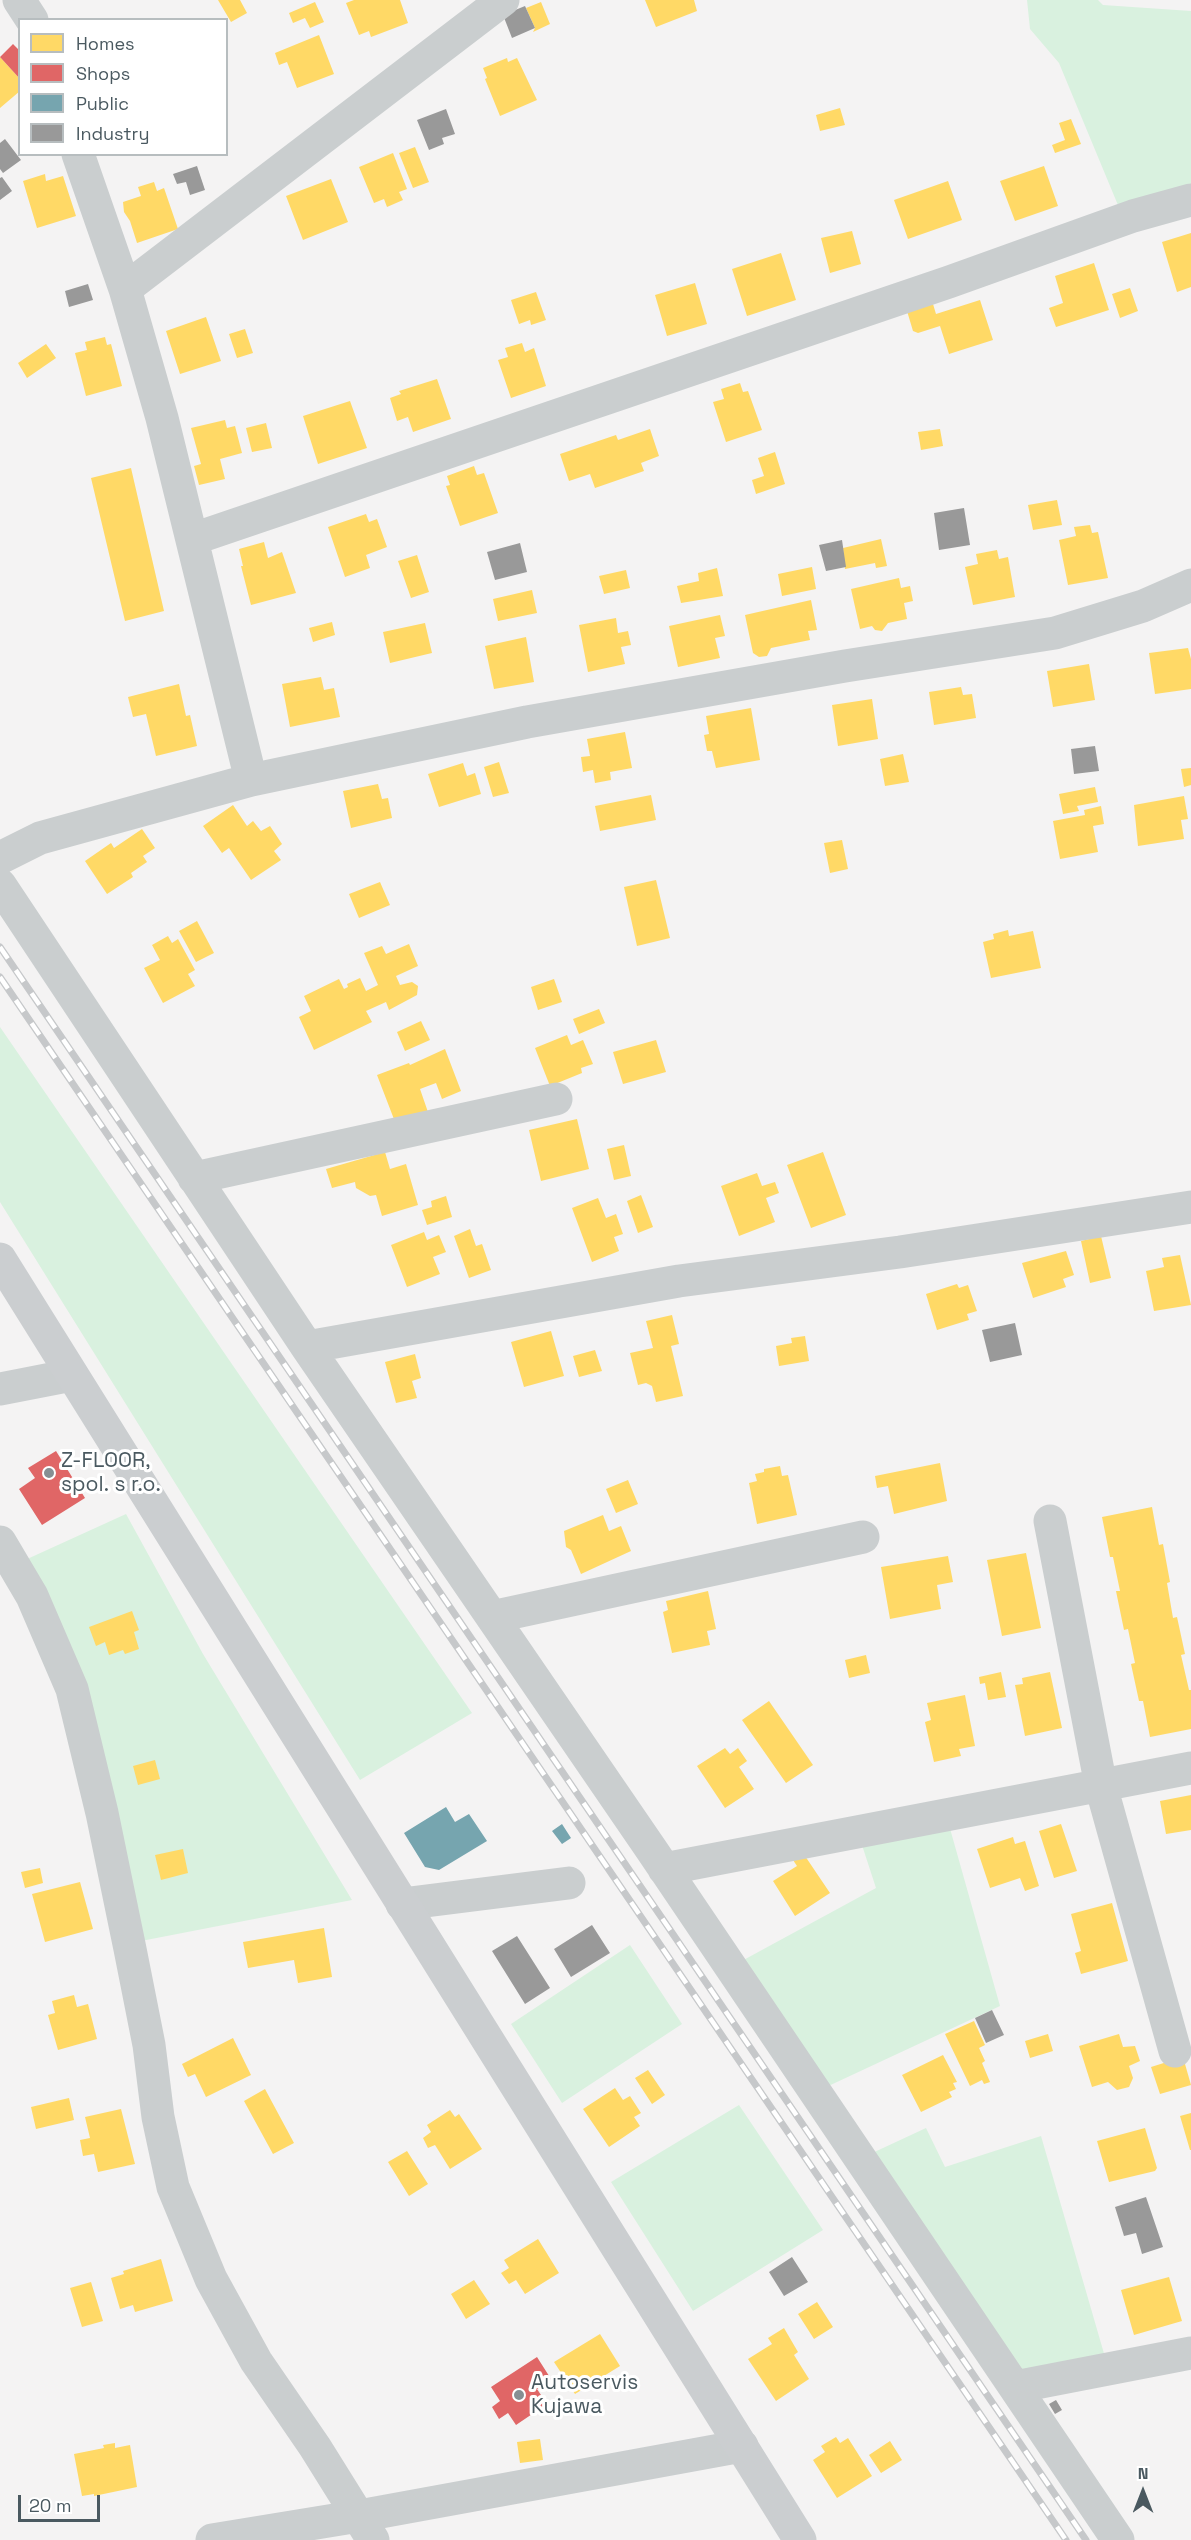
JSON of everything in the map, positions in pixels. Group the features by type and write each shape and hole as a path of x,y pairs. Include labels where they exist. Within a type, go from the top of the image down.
{"main road":[{"path":"0,1259 800,2540"}],"street":[{"path":"19,0 31,18"},
{"path":"125,290 502,0"},
{"path":"79,156 125,290 162,418 251,780"},
{"path":"192,539 927,290 1133,216 1191,201"},
{"path":"0,858 40,838 251,780 527,722 845,666 1055,633 1143,606 1191,585"},
{"path":"0,885 307,1347 1118,2540"},
{"path":"194,1178 556,1100"},
{"path":"307,1347 679,1281 900,1252 1191,1207"},
{"path":"0,1389 72,1375"},
{"path":"1050,1521 1101,1786 1175,2051"},
{"path":"492,1617 863,1537"},
{"path":"0,1542 32,1596 72,1689 102,1813 134,1970 149,2045 158,2117 173,2187 211,2279 256,2361 315,2447 366,2528"},
{"path":"664,1869 1191,1768"},
{"path":"402,1904 569,1882"},
{"path":"1014,2387 1191,2353"},
{"path":"212,2540 366,2528 742,2446"}],"green space":[{"path":"1027,0 1098,0 1103,5 1191,11 1191,187 1120,210 1059,63 1030,29"},
{"path":"0,1027 472,1713 360,1780 0,1202"},
{"path":"126,1514 203,1654 352,1900 136,1942 25,1560"},
{"path":"949,1825 1000,2006 822,2089 738,1963 876,1888 860,1839"},
{"path":"630,1945 682,2024 562,2103 511,2024"},
{"path":"739,2105 823,2230 693,2311 611,2182"},
{"path":"926,2128 945,2167 1041,2136 1105,2357 1022,2373 868,2155"}],"building: Homes":[{"path":"218,0 240,0 247,13 231,22"},
{"path":"354,0 400,0 408,23 371,37 369,31 359,35 346,3"},
{"path":"645,0 694,0 697,11 656,27"},
{"path":"315,2 324,22 310,28 305,18 293,23 289,13"},
{"path":"541,2 550,24 533,32 535,28 526,8"},
{"path":"319,35 334,74 297,88 287,62 279,65 275,53"},
{"path":"0,57 18,77 18,93 0,108"},
{"path":"507,58 508,62 517,58 537,100 500,116 483,68"},
{"path":"840,108 845,125 820,131 816,115"},
{"path":"1071,119 1081,144 1055,153 1052,145 1065,140 1059,123"},
{"path":"415,147 429,182 413,188 399,153"},
{"path":"393,153 407,189 399,192 403,200 387,207 384,199 374,203 359,167"},
{"path":"1044,166 1058,206 1015,221 1000,181"},
{"path":"45,174 46,181 63,176 76,216 37,228 23,181"},
{"path":"331,179 348,222 303,240 286,196"},
{"path":"948,181 962,220 908,239 894,200"},
{"path":"154,182 157,191 164,188 178,229 137,243 130,221 124,212 123,202 141,196 138,187"},
{"path":"852,231 861,264 830,273 821,238"},
{"path":"1191,233 1191,287 1177,292 1162,242"},
{"path":"781,253 796,300 747,316 732,269"},
{"path":"1094,263 1109,310 1056,327 1049,308 1063,303 1055,276"},
{"path":"695,283 707,324 667,336 655,295"},
{"path":"1130,288 1138,311 1120,318 1112,294"},
{"path":"536,292 546,320 531,325 530,320 519,324 511,300"},
{"path":"980,300 993,340 949,354 940,326 918,333 913,331 907,311 933,304 936,314"},
{"path":"206,317 221,361 180,374 166,331"},
{"path":"245,329 253,353 237,358 229,334"},
{"path":"105,337 107,345 111,344 122,386 86,396 75,353 87,350 85,342"},
{"path":"522,343 525,352 534,348 546,386 511,398 498,360 508,357 505,348"},
{"path":"46,344 56,358 27,378 18,363"},
{"path":"437,379 451,419 413,432 408,417 397,421 390,398 401,394 399,391"},
{"path":"740,383 743,392 748,391 762,430 726,442 713,402 724,399 721,389"},
{"path":"350,401 367,448 318,464 303,416"},
{"path":"225,420 227,428 235,426 242,453 220,459 225,479 199,485 194,466 201,464 191,428"},
{"path":"266,423 272,448 252,452 246,428"},
{"path":"650,429 659,456 641,463 644,471 595,488 590,474 569,481 560,454 616,435 618,440"},
{"path":"940,429 943,446 921,450 918,432"},
{"path":"775,452 785,484 756,494 752,480 764,476 758,458"},
{"path":"474,466 477,475 484,473 498,513 460,526 446,486 450,485 447,476"},
{"path":"131,468 164,611 125,621 91,478"},
{"path":"1057,500 1062,525 1033,530 1028,505"},
{"path":"366,514 369,522 377,519 387,547 366,555 370,568 345,577 328,527"},
{"path":"1090,525 1092,533 1098,532 1108,578 1068,585 1059,540 1076,536 1074,527"},
{"path":"881,539 887,566 876,568 875,563 845,569 843,548"},
{"path":"264,542 268,558 282,552 296,593 251,605 239,549"},
{"path":"997,550 999,559 1008,557 1015,597 973,605 965,567 978,564 976,554"},
{"path":"417,555 429,592 411,598 398,561"},
{"path":"812,567 816,589 782,596 778,574"},
{"path":"717,568 723,596 681,603 677,586 699,581 698,573"},
{"path":"626,570 630,588 604,594 599,576"},
{"path":"899,578 901,588 910,586 913,601 904,603 907,619 888,623 882,631 875,630 872,626 860,629 851,589"},
{"path":"532,590 537,613 498,621 493,599"},
{"path":"811,600 817,630 808,631 810,640 771,648 767,656 759,657 753,653 745,615"},
{"path":"720,615 725,636 715,638 720,658 678,667 669,626"},
{"path":"616,618 618,633 628,631 631,645 621,647 625,664 588,672 579,625"},
{"path":"332,622 335,635 313,642 309,628"},
{"path":"425,623 432,653 390,663 383,632"},
{"path":"526,637 534,682 494,689 485,646"},
{"path":"1188,648 1191,659 1191,689 1155,694 1149,653"},
{"path":"1089,664 1095,700 1053,707 1047,671"},
{"path":"321,677 324,690 334,688 340,717 290,727 282,684"},
{"path":"179,684 186,716 190,715 197,746 156,756 146,714 133,717 128,697"},
{"path":"961,687 963,695 972,694 976,718 934,725 929,692"},
{"path":"872,699 878,739 838,746 832,705"},
{"path":"751,708 760,760 716,768 712,751 707,751 704,735 709,734 706,716"},
{"path":"625,732 632,768 610,772 611,780 595,783 593,770 583,772 581,757 590,756 587,739"},
{"path":"903,754 909,782 885,786 880,759"},
{"path":"499,762 509,793 493,797 484,767"},
{"path":"463,763 467,776 475,773 481,794 439,807 428,774"},
{"path":"1191,768 1191,785 1184,787 1181,769"},
{"path":"378,784 382,799 388,798 392,818 351,828 343,791"},
{"path":"1095,787 1098,802 1077,806 1079,811 1063,814 1059,794"},
{"path":"651,795 656,820 600,831 595,806"},
{"path":"1184,796 1188,819 1181,820 1184,839 1138,846 1134,805"},
{"path":"233,805 247,826 253,821 261,831 270,826 282,844 274,851 281,860 251,880 229,848 222,853 203,826"},
{"path":"1101,806 1104,824 1093,826 1098,852 1060,859 1053,821 1085,815 1084,810"},
{"path":"142,829 155,848 143,856 147,862 131,873 133,877 107,894 85,861 111,843 114,848"},
{"path":"842,840 848,869 830,873 824,843"},
{"path":"656,880 670,938 637,946 624,887"},
{"path":"380,882 390,905 359,918 349,894"},
{"path":"197,921 214,953 196,962 179,931"},
{"path":"1008,930 1009,936 1033,931 1041,968 991,978 983,942 994,939 993,934"},
{"path":"168,936 172,943 178,939 195,970 188,974 195,986 163,1003 144,968 160,960 152,945"},
{"path":"409,944 418,966 396,976 400,985 412,982 418,986 417,995 389,1010 386,1002 366,1011 372,1022 314,1050 299,1017 311,1011 304,996 339,979 344,989 348,987 347,984 360,978 366,991 378,985 364,953 382,946 386,954"},
{"path":"554,979 562,1002 538,1010 531,987"},
{"path":"599,1009 605,1023 579,1034 573,1019"},
{"path":"421,1021 430,1040 405,1051 397,1032"},
{"path":"567,1035 571,1045 583,1040 593,1064 581,1068 582,1073 550,1086 535,1048"},
{"path":"656,1040 666,1072 623,1084 613,1052"},
{"path":"445,1049 461,1091 442,1099 436,1083 420,1089 429,1115 397,1127 377,1075 409,1063 410,1065"},
{"path":"577,1119 589,1169 541,1181 529,1130"},
{"path":"624,1145 631,1176 614,1180 607,1149"},
{"path":"385,1152 390,1169 406,1164 418,1205 382,1216 376,1195 370,1196 356,1188 355,1182 332,1188 326,1169"},
{"path":"823,1152 846,1215 811,1228 787,1165"},
{"path":"757,1173 762,1186 775,1182 779,1193 766,1198 775,1222 739,1236 721,1186"},
{"path":"641,1195 653,1227 638,1233 627,1201"},
{"path":"446,1196 452,1217 427,1225 422,1210 432,1207 431,1201"},
{"path":"598,1198 606,1218 616,1214 623,1234 614,1237 619,1251 592,1262 572,1208"},
{"path":"470,1229 476,1246 482,1244 491,1270 469,1278 454,1236"},
{"path":"424,1232 427,1240 439,1235 446,1252 433,1257 440,1274 407,1287 391,1245"},
{"path":"1101,1236 1111,1278 1090,1283 1081,1241"},
{"path":"1066,1251 1074,1275 1063,1279 1066,1287 1033,1298 1022,1263"},
{"path":"1180,1255 1191,1305 1154,1311 1146,1271 1164,1267 1162,1258"},
{"path":"957,1284 959,1288 968,1285 977,1311 967,1314 969,1320 937,1330 926,1294"},
{"path":"672,1315 679,1344 671,1346 683,1396 656,1402 652,1386 646,1383 638,1385 630,1353 653,1348 646,1321"},
{"path":"551,1331 564,1376 524,1387 511,1342"},
{"path":"805,1336 809,1361 779,1366 776,1346 792,1343 791,1338"},
{"path":"595,1350 602,1371 579,1377 573,1356"},
{"path":"415,1354 421,1378 412,1381 417,1398 396,1403 385,1362"},
{"path":"940,1463 947,1501 894,1514 888,1486 877,1488 875,1476"},
{"path":"780,1466 782,1476 788,1475 797,1515 757,1524 749,1483 757,1481 755,1474 764,1472 764,1469"},
{"path":"628,1480 638,1504 616,1513 606,1489"},
{"path":"1152,1507 1159,1545 1163,1544 1170,1582 1167,1583 1173,1618 1177,1617 1185,1654 1181,1655 1189,1690 1191,1690 1191,1729 1150,1737 1143,1701 1139,1701 1131,1664 1135,1663 1128,1629 1124,1630 1116,1591 1120,1591 1102,1517"},
{"path":"603,1515 609,1531 621,1526 631,1551 581,1574 571,1550 566,1547 564,1531"},
{"path":"1026,1553 1041,1628 1002,1636 987,1560"},
{"path":"948,1556 953,1582 937,1585 941,1609 890,1619 881,1567"},
{"path":"708,1591 716,1629 707,1631 710,1645 672,1653 663,1612 668,1610 666,1601"},
{"path":"132,1611 139,1630 134,1632 139,1649 125,1654 123,1650 109,1655 105,1642 96,1646 89,1627"},
{"path":"866,1655 870,1673 849,1678 845,1660"},
{"path":"1001,1672 1006,1697 988,1700 985,1683 980,1684 979,1677"},
{"path":"1050,1672 1062,1728 1025,1736 1015,1685 1023,1684 1022,1678"},
{"path":"965,1695 975,1746 959,1749 961,1756 934,1762 925,1722 931,1720 927,1703"},
{"path":"769,1701 813,1765 786,1783 742,1720"},
{"path":"725,1748 730,1754 738,1748 747,1761 739,1767 754,1789 725,1808 697,1766"},
{"path":"155,1760 160,1779 138,1785 133,1766"},
{"path":"1191,1795 1191,1830 1166,1834 1160,1801"},
{"path":"1061,1824 1077,1871 1054,1878 1039,1831"},
{"path":"1013,1837 1015,1844 1025,1841 1039,1886 1025,1891 1020,1878 990,1888 977,1849"},
{"path":"183,1849 188,1873 161,1880 155,1855"},
{"path":"803,1853 830,1893 795,1916 773,1881 797,1866 793,1860"},
{"path":"40,1868 43,1883 25,1888 21,1872"},
{"path":"80,1882 93,1929 45,1942 32,1894"},
{"path":"1112,1903 1128,1961 1081,1974 1075,1953 1081,1951 1071,1914"},
{"path":"324,1928 332,1977 298,1983 294,1960 248,1968 243,1942"},
{"path":"74,1995 77,2007 88,2004 97,2039 58,2050 48,2015 55,2013 52,2001"},
{"path":"974,2021 985,2045 979,2048 990,2082 984,2084 982,2080 970,2086 945,2034"},
{"path":"1048,2034 1053,2051 1030,2058 1025,2041"},
{"path":"1119,2034 1123,2047 1135,2046 1140,2061 1129,2066 1133,2078 1129,2087 1117,2090 1108,2082 1092,2087 1079,2046"},
{"path":"233,2038 251,2075 206,2097 195,2074 188,2077 182,2064"},
{"path":"943,2055 957,2082 953,2083 956,2089 949,2092 952,2097 921,2112 902,2075"},
{"path":"1183,2057 1191,2085 1160,2094 1151,2067"},
{"path":"648,2070 665,2095 652,2104 635,2078"},
{"path":"615,2088 623,2100 630,2096 641,2113 634,2117 640,2126 609,2147 583,2109"},
{"path":"265,2089 294,2143 273,2154 244,2101"},
{"path":"69,2098 74,2120 36,2129 31,2107"},
{"path":"121,2109 135,2164 98,2172 94,2154 83,2156 80,2140 90,2138 85,2117"},
{"path":"450,2110 455,2117 459,2114 482,2149 450,2169 435,2145 428,2148 423,2138 431,2132 427,2125"},
{"path":"1191,2113 1191,2150 1190,2150 1180,2116"},
{"path":"1145,2128 1157,2168 1155,2171 1109,2182 1097,2141"},
{"path":"407,2151 428,2184 409,2196 388,2162"},
{"path":"538,2239 559,2273 525,2294 516,2280 509,2284 501,2273 509,2268 504,2260"},
{"path":"161,2259 173,2301 135,2312 133,2305 120,2309 111,2278 124,2274 123,2271"},
{"path":"1169,2277 1182,2321 1134,2335 1121,2290"},
{"path":"474,2280 490,2304 466,2319 451,2294"},
{"path":"91,2282 103,2321 82,2327 70,2288"},
{"path":"817,2302 833,2327 814,2339 798,2314"},
{"path":"784,2328 798,2352 794,2355 809,2379 776,2401 748,2359 772,2344 768,2338"},
{"path":"600,2334 620,2366 575,2394 554,2362"},
{"path":"836,2437 840,2443 848,2438 872,2476 837,2498 813,2460 825,2452 821,2446"},
{"path":"540,2439 543,2460 520,2463 517,2442"},
{"path":"890,2441 902,2460 881,2473 869,2455"},
{"path":"115,2443 115,2448 130,2445 137,2487 94,2496 94,2494 82,2496 74,2454 104,2448 103,2445"}],"building: Shops":[{"path":"13,44 18,49 18,77 0,57"},
{"path":"56,1451 85,1498 42,1525 19,1489 35,1478 28,1468"},
{"name":"Autoservis Kujawa","path":"537,2357 551,2379 537,2389 547,2404 516,2425 508,2413 499,2419 492,2407 500,2401 491,2387"}],"building: Public":[{"path":"446,1807 455,1822 469,1814 487,1841 439,1870 425,1867 404,1833"},
{"path":"562,1824 571,1838 562,1844 552,1831"}],"building: Industry":[{"path":"525,6 535,28 512,38 503,15"},
{"path":"446,109 455,134 442,138 444,144 429,150 417,120"},
{"path":"5,139 21,160 3,173 0,169 0,143"},
{"path":"197,166 205,190 190,195 186,182 177,184 173,174"},
{"path":"2,177 12,191 0,200 0,178"},
{"path":"88,284 93,300 69,307 65,291"},
{"path":"964,508 970,545 939,550 934,513"},
{"path":"842,540 846,567 826,571 819,545"},
{"path":"520,543 527,572 495,580 487,552"},
{"path":"1095,746 1099,771 1074,774 1071,749"},
{"path":"1015,1323 1022,1355 990,1362 982,1330"},
{"path":"592,1925 610,1953 571,1977 554,1949"},
{"path":"517,1936 550,1988 525,2004 492,1951"},
{"path":"992,2010 1004,2035 986,2043 975,2018"},
{"path":"1146,2197 1163,2247 1142,2254 1136,2233 1124,2236 1115,2207"},
{"path":"792,2257 808,2282 784,2296 769,2272"},
{"path":"1056,2400 1062,2410 1055,2414 1049,2404"}],"railway":[{"path":"0,947 1086,2540"},
{"path":"0,977 1066,2540"}],"place":[{"name":"Z-FLOOR, spol. s r.o.","path":"49,1473"},
{"name":"Autoservis Kujawa","path":"519,2395"}]}
